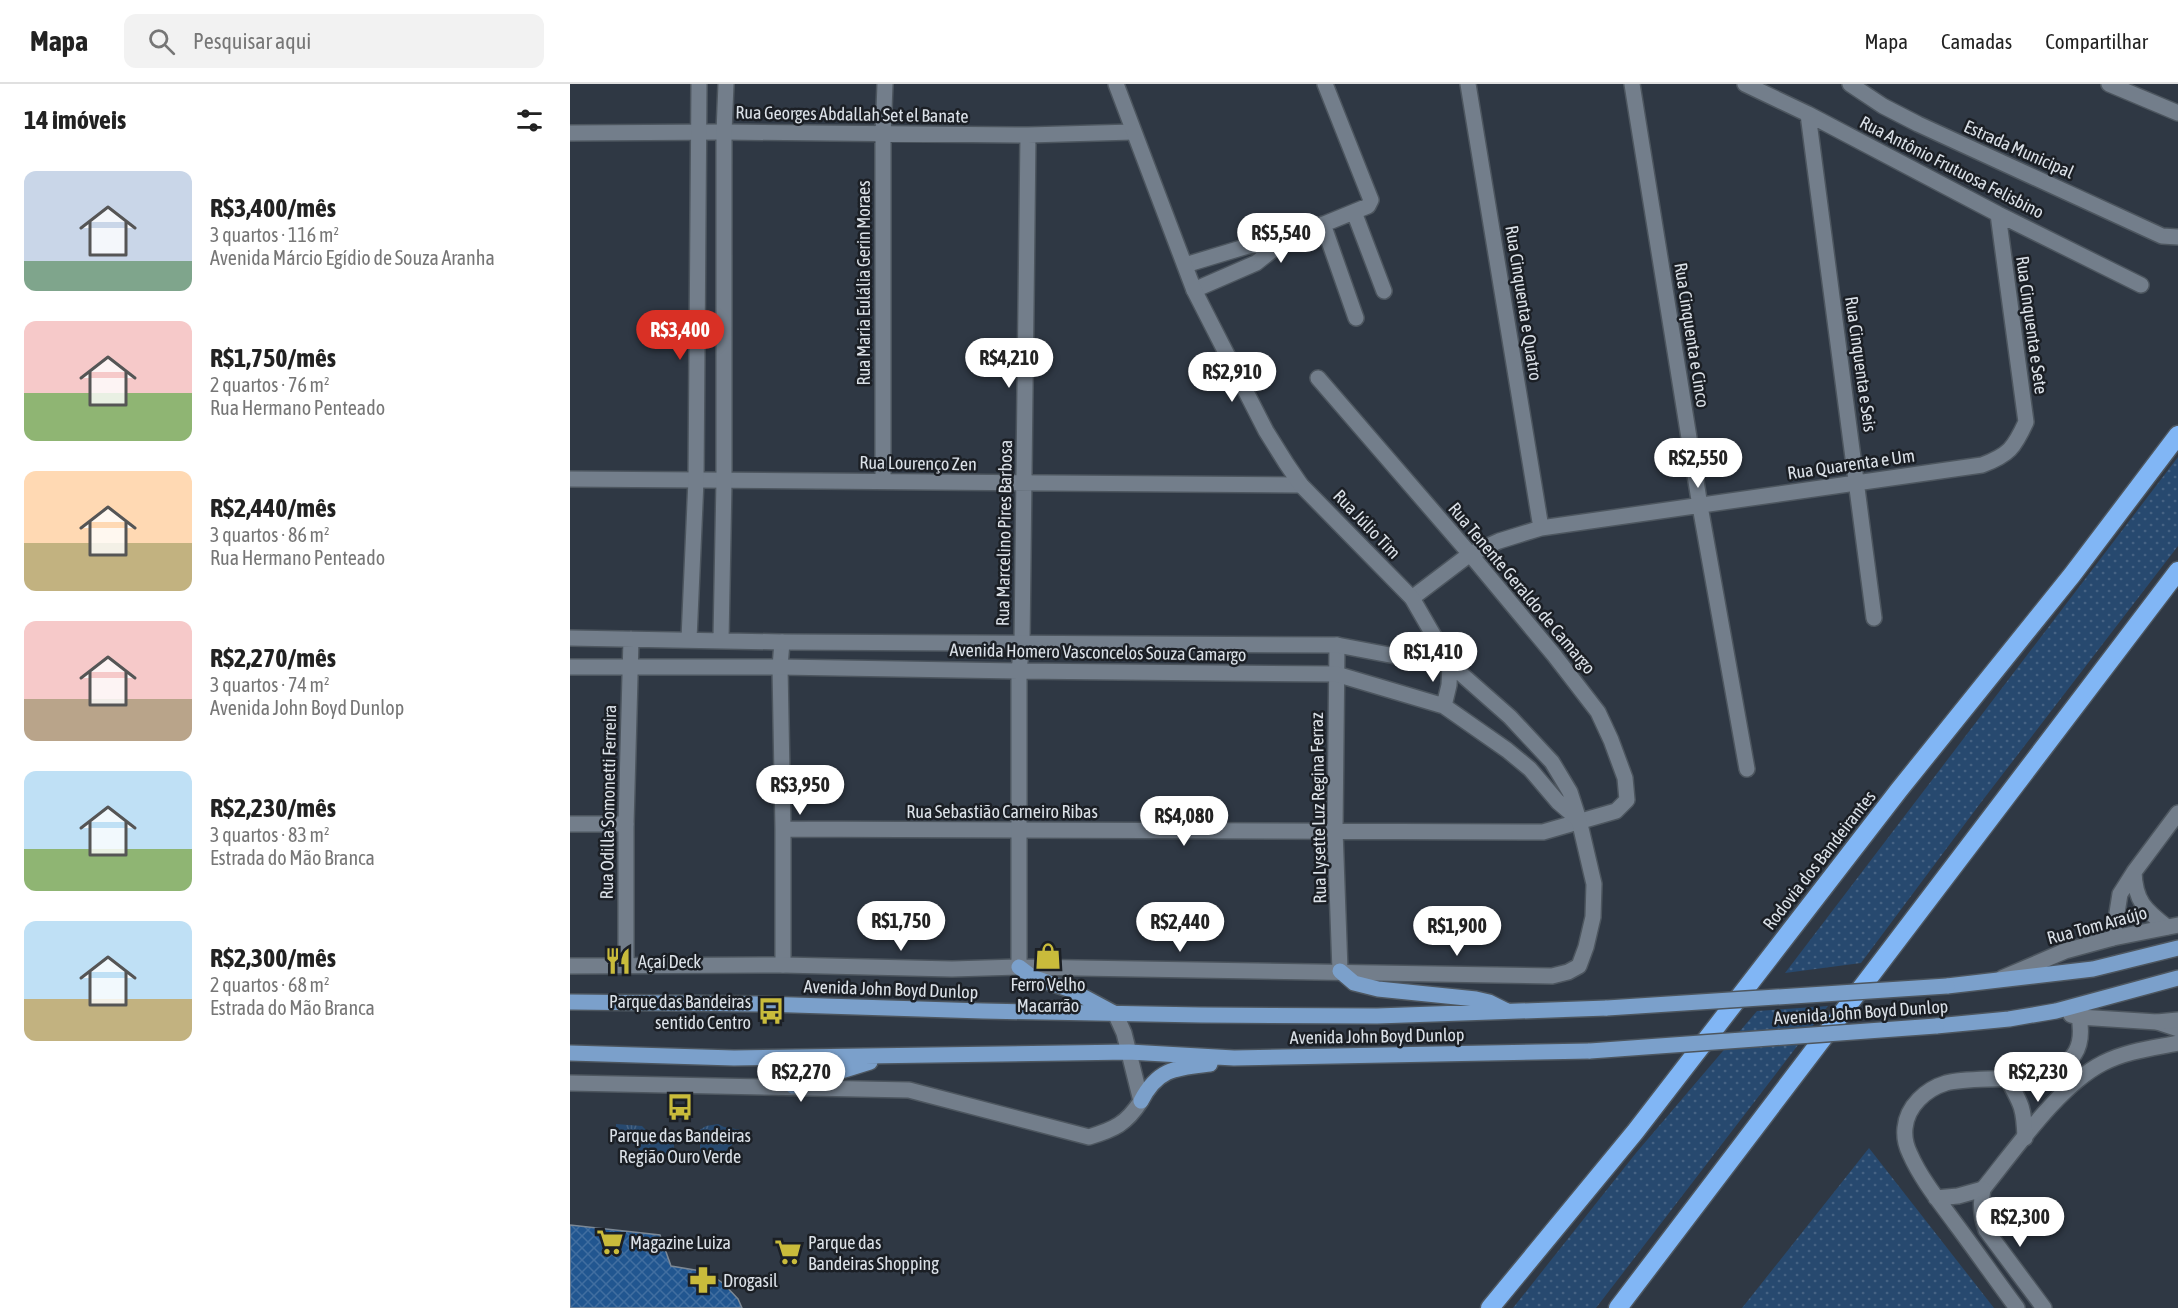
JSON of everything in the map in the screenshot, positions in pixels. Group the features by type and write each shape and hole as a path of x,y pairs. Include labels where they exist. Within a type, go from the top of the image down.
{"highway":[{"name":"Rodovia dos Bandeirantes","path":"1490,1308 1635,1132 1899,790 2072,575 2178,435"},
{"path":"1618,1308 2178,571"}],"main road":[{"name":"Avenida John Boyd Dunlop","path":"570,1002 762,1004 1115,1013 1377,1016 1509,1013 1947,986 2093,969 2178,948"},
{"path":"1019,967 1032,976 1071,990 1115,1013"},
{"path":"1340,971 1354,983 1378,989 1476,999 1488,1002 1509,1013"},
{"name":"Avenida John Boyd Dunlop","path":"570,1053 734,1058 1130,1052 1234,1058 1590,1051 2009,1019 2056,1011 2178,978"},
{"path":"793,1086 888,1056"},
{"path":"1141,1101 1152,1082 1160,1075 1171,1070 1214,1064 1234,1058"}],"street":[{"path":"689,639 696,480 699,84"},
{"path":"721,640 726,84"},
{"name":"Rua Maria Eulália Gerin Moraes","path":"883,481 885,84"},
{"name":"Rua Júlio Tim","path":"1116,84 1194,290 1266,431 1301,484 1413,598 1450,664 1510,717 1552,762 1570,792 1579,820 1594,884 1593,917 1579,966 1568,972 1552,976 1340,971"},
{"path":"1185,265 1248,246 1285,240 1368,206 1371,200 1326,84"},
{"name":"Rua Cinquenta e Quatro","path":"1468,84 1541,528"},
{"name":"Rua Cinquenta e Cinco","path":"1632,84 1700,506 1747,769"},
{"name":"Rua Antônio Frutuosa Felisbino","path":"1745,84 2141,285"},
{"name":"Estrada Municipal","path":"1850,84 1883,106 1918,124 2162,236 2178,237"},
{"path":"2109,84 2178,113"},
{"name":"Rua Cinquenta e Seis","path":"1808,114 1874,618"},
{"name":"Rua Georges Abdallah Set el Banate","path":"570,133 1028,135 1133,132"},
{"name":"Rua Marcelino Pires Barbosa","path":"1019,967 1019,671 1022,644 1028,135"},
{"path":"1354,212 1384,291"},
{"name":"Rua Cinquenta e Sete","path":"1998,214 2026,422 2018,439"},
{"path":"1323,224 1356,318"},
{"path":"1194,290 1256,263 1285,240"},
{"name":"Rua Tenente Geraldo de Camargo","path":"1318,378 1470,554 1592,704 1611,740 1625,778 1627,800 1616,811 1599,817 1579,820"},
{"name":"Rua Quarenta e Um","path":"1413,598 1470,554 1499,541 1541,528 1982,465 2003,457 2018,439"},
{"name":"Rua Lourenço Zen","path":"570,479 1024,484 1301,484"},
{"name":"Avenida Homero Vasconcelos Souza Camargo","path":"570,638 782,642 1337,645 1450,664"},
{"name":"Rua Odilla Somonetti Ferreira","path":"626,966 626,824 631,639"},
{"path":"782,642 780,667 783,965"},
{"name":"Rua Lysette Luz Regina Ferraz","path":"1337,645 1335,830 1340,971"},
{"path":"1444,706 1449,685 1450,664"},
{"name":"Avenida Homero Vasconcelos Souza Camargo","path":"570,667 780,667 1336,674 1444,706 1530,769 1558,802 1579,820"},
{"path":"2113,938 2121,894 2178,813"},
{"name":"Rua Sebastião Carneiro Ribas","path":"783,828 1543,832 1579,820"},
{"path":"570,824 626,824"},
{"path":"2134,873 2138,898 2152,916 2172,926"},
{"name":"Rua Tom Araújo","path":"1994,981 2065,951 2172,926"},
{"path":"570,966 783,965 952,969 1019,967 1340,971"},
{"path":"2056,1011 2079,1017 2157,1022 2178,1020"},
{"path":"570,1083 909,1090 1089,1137 1117,1128 1132,1116 1141,1101 1130,1052 1115,1013"},
{"path":"2017,1308 1920,1173 1905,1141 1905,1126 1910,1112 1922,1096 1934,1088 1947,1083 2008,1080 2048,1072 2066,1063 2077,1050 2082,1034 2079,1017"},
{"path":"2157,1022 2178,1029"},
{"path":"2044,1308 1986,1230 1982,1218 1983,1190 2052,1106 2076,1082 2102,1063 2126,1053 2178,1043"},
{"path":"2008,1080 2024,1112 2025,1138"},
{"path":"1936,1197 1958,1196 1983,1190"}],"green space":[{"path":"2178,457 2178,546 1861,963 1785,973"},
{"path":"1828,1006 1596,1308 1513,1308 1636,1153 1757,1011"},
{"path":"616,1124 642,1126 655,1139 674,1139 674,1158 646,1156 616,1129"},
{"path":"718,1124 747,1131 718,1158 700,1158 698,1131 706,1126"},
{"path":"1869,1148 1994,1308 1742,1308"}],"building":[{"path":"570,1225 660,1235 671,1266 707,1272 724,1284 738,1299 742,1308 570,1308"}],"place":[{"name":"Ferro Velho Macarrão","path":"1048,956"},
{"name":"Açaí Deck","path":"618,961"},
{"name":"Parque das Bandeiras sentido Centro","path":"771,1011"},
{"name":"Parque das Bandeiras Região Ouro Verde","path":"680,1107"},
{"name":"Magazine Luiza","path":"610,1242"},
{"name":"Parque das Bandeiras Shopping","path":"788,1252"},
{"name":"Drogasil","path":"703,1280"}]}
